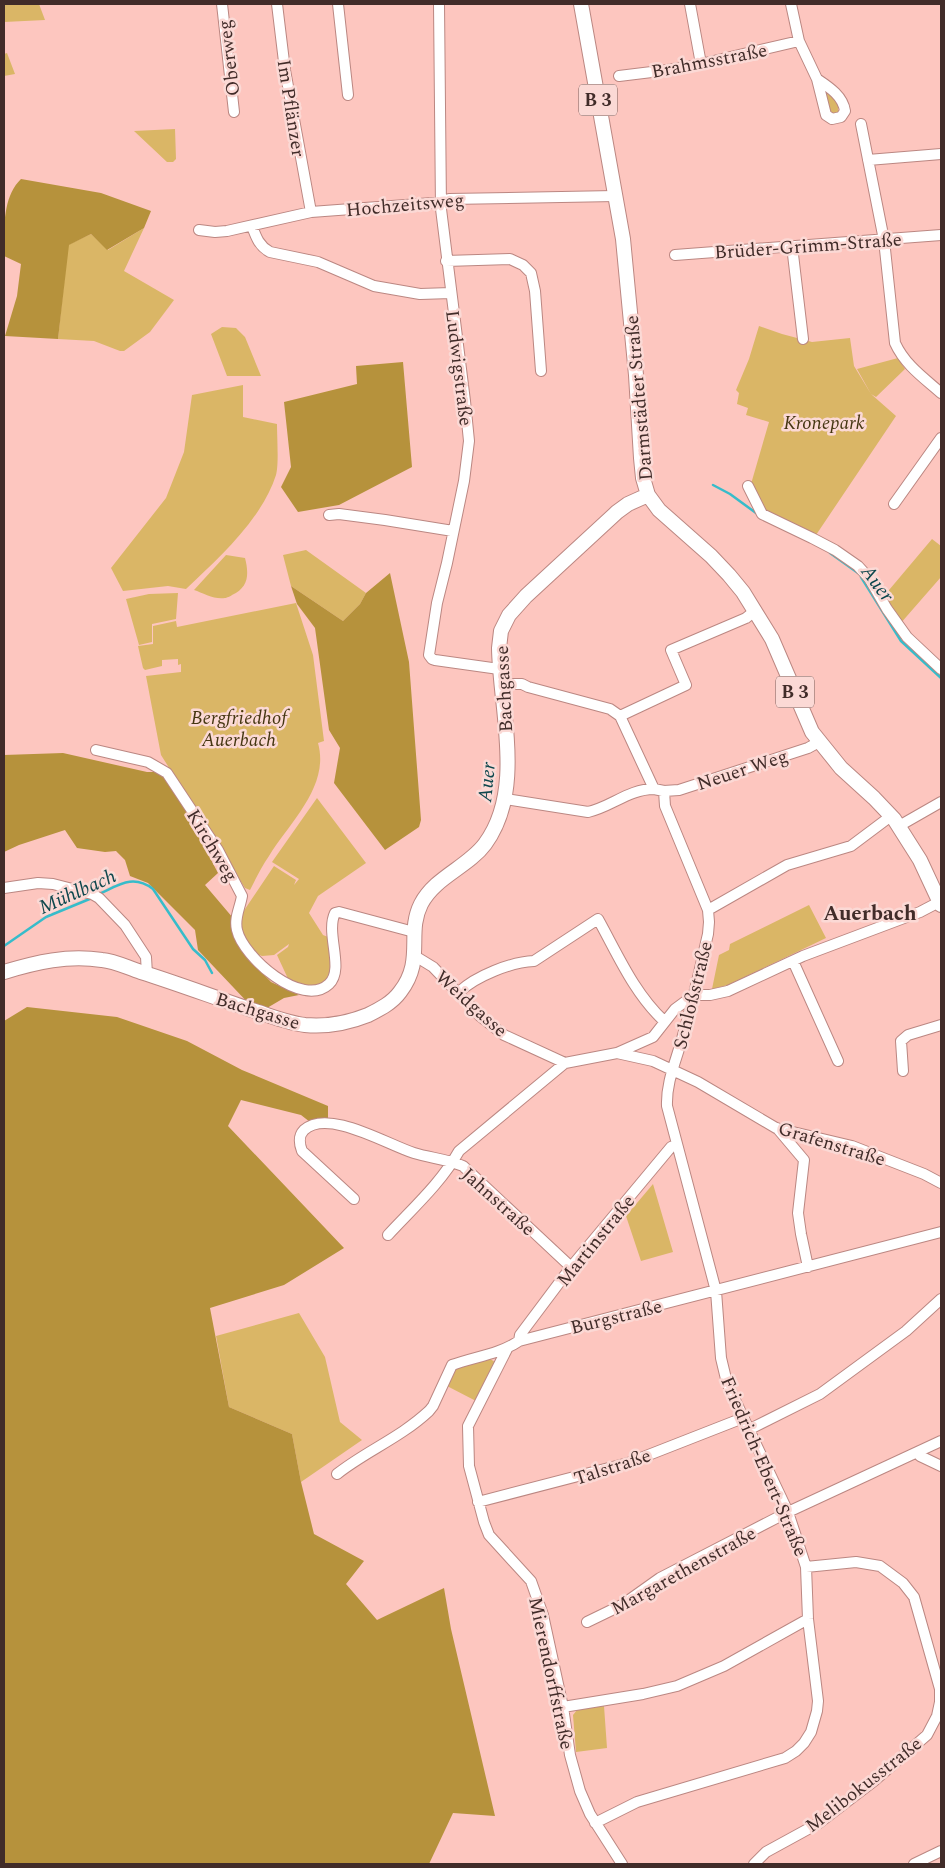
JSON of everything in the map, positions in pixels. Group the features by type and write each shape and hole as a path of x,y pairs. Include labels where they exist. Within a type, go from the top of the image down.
{"main road":[{"name":"Darmstädter Straße","path":"581,4 626,257 641,458 643,478 648,495 664,516 729,575 756,610 772,638 806,720 819,742 841,768 895,821 920,860 941,902"},
{"name":"Bachgasse","path":"4,972 41,962 70,957 104,960 303,1024 341,1023 360,1018 390,1003 406,984 411,973 415,956 414,932 419,911 426,896 474,856 484,845 496,828 506,798 507,762 499,669 501,631 509,615 526,596 617,512 628,504 648,495"}],"street":[{"name":"Oberweg","path":"222,4 234,112"},
{"name":"Im Pflänzer","path":"277,4 285,70 311,212"},
{"path":"338,4 348,95"},
{"name":"Ludwigstraße","path":"439,4 441,200 446,261 462,370 469,441 464,481 437,603 429,652 430,657 435,660 499,669"},
{"path":"690,4 701,64"},
{"path":"791,4 799,40 817,79"},
{"name":"Brahmsstraße","path":"619,76 701,64 799,40"},
{"path":"861,124 884,240 895,343 909,365 941,392"},
{"path":"868,160 941,154"},
{"name":"Hochzeitsweg","path":"199,230 215,232 252,226 311,212 441,200 614,196"},
{"path":"252,226 263,248 270,252 318,262 374,286 420,294 451,293"},
{"name":"Brüder-Grimm-Straße","path":"675,255 941,235"},
{"path":"792,246 803,339"},
{"path":"446,261 510,259 523,265 531,273 535,291 540,371"},
{"path":"894,504 941,438"},
{"path":"748,486 762,514 835,550 858,566 869,578 887,609 907,637 941,669"},
{"path":"329,515 339,514 453,531"},
{"path":"501,684 522,684 610,709 620,716 686,684 671,650 746,618 756,610"},
{"name":"Schloßstraße","path":"620,716 659,790 708,910 710,922 708,934 694,995 666,1095 667,1106 716,1291"},
{"name":"Neuer Weg","path":"506,798 588,812 599,809 632,792 679,790 808,748 819,742"},
{"name":"Kirchweg","path":"96,750 148,762 167,772 218,850 242,896 236,916 236,929 240,940 247,952 286,985 309,990 318,989 324,988 333,979 336,965 332,941 332,918 335,913 340,912 414,932"},
{"path":"708,910 787,864 851,846 895,821 941,802"},
{"path":"4,888 38,883 52,884 95,896 125,925 146,957 147,974"},
{"path":"354,1199 302,1151 299,1142 300,1137 308,1127 323,1123 338,1124 413,1153 453,1162 459,1151 565,1063 617,1053 653,1037 675,1009 694,995 710,995 728,990 853,936 920,912 941,902"},
{"path":"458,992 467,984 482,977 524,961 534,961 598,919 637,990 651,1009 664,1021"},
{"name":"Weidgasse","path":"415,956 433,967 480,1016 504,1035 565,1063"},
{"path":"793,961 838,1061"},
{"path":"903,1071 900,1042 908,1035 941,1025"},
{"path":"617,1053 653,1061 672,1070"},
{"name":"Grafenstraße","path":"672,1070 698,1082 776,1128 852,1146 924,1174 941,1183"},
{"path":"776,1128 804,1160 798,1213 808,1267"},
{"name":"Martinstraße","path":"519,1341 520,1335 570,1267 671,1147 677,1144"},
{"name":"Jahnstraße","path":"388,1235 453,1162 470,1172 570,1267"},
{"name":"Burgstraße","path":"337,1474 397,1437 428,1411 433,1406 452,1365 507,1349 519,1341 941,1232"},
{"name":"Friedrich-Ebert-Straße","path":"596,1823 637,1802 696,1783 778,1761 796,1752 811,1732 818,1711 808,1619 806,1567 788,1512 727,1383 721,1358 716,1291"},
{"path":"750,1429 820,1394 906,1331 941,1299"},
{"name":"Mierendorffstraße","path":"507,1349 468,1426 469,1466 489,1535 531,1580 543,1615 563,1707 570,1755 580,1791 590,1814 622,1864"},
{"name":"Talstraße","path":"478,1502 628,1463 743,1418"},
{"name":"Margarethenstraße","path":"587,1622 622,1604 660,1578 788,1512 941,1442"},
{"path":"918,1452 920,1456 941,1466"},
{"name":"Melibokusstraße","path":"754,1864 766,1852 820,1823 874,1781 927,1735 937,1716 940,1702 940,1689 914,1597 903,1583 880,1566 856,1562 806,1567"},
{"path":"563,1707 643,1694 677,1686 724,1666 808,1619"},
{"path":"914,1864 941,1851"}],"green space":[{"path":"4,4 39,4 45,20 4,22"},
{"path":"7,53 15,74 4,76 4,54"},
{"path":"826,92 830,93 838,105 838,112 834,114 829,110 825,96"},
{"path":"175,129 176,159 173,162 167,162 134,131"},
{"path":"144,228 124,271 174,300 150,332 124,351 94,341 58,339 68,245 91,234 108,250"},
{"name":"Kronepark","path":"759,326 812,342 850,338 854,366 871,394 896,416 816,535 765,514 751,484 769,422 746,415 748,408 737,404 739,393 736,390 749,359"},
{"path":"222,327 236,328 245,337 261,376 227,376 211,334"},
{"path":"898,358 905,369 876,397 871,394 857,369"},
{"path":"243,385 243,417 277,424 277,470 261,507 238,537 186,589 168,586 123,591 111,568 166,498 184,452 192,395"},
{"path":"932,539 941,546 941,577 900,624 884,596"},
{"path":"306,550 366,593 360,604 343,621 291,586 283,555"},
{"path":"226,555 245,558 247,575 242,588 226,598 213,597 194,590"},
{"path":"178,593 176,619 152,624 152,642 139,645 126,599 149,594"},
{"name":"Bergfriedhof Auerbach","path":"296,603 313,655 324,741 318,743 320,759 313,789 297,817 266,860 250,890 245,888 161,755 146,676 181,672 181,664 178,665 178,659 162,660 162,666 145,670 138,646 153,644 153,626 176,621 177,627"},
{"path":"317,798 366,863 318,896 309,913 323,935 328,937 331,968 327,981 322,985 308,987 290,983 277,955 288,947 289,944 274,955 262,956 251,952 243,940 239,918 274,866 296,880 294,885 299,879 272,862"},
{"path":"809,905 826,938 728,985 712,989 719,955 729,950 730,944"},
{"path":"653,1184 673,1252 641,1261 626,1216"},
{"path":"299,1313 325,1357 340,1422 362,1440 301,1482 292,1434 229,1407 216,1336"},
{"path":"489,1358 496,1363 476,1401 447,1386 455,1368"},
{"path":"604,1706 607,1748 576,1752 573,1715 577,1710"}],"shaded area":[{"path":"21,179 101,193 151,211 144,228 107,250 91,234 69,245 58,339 5,336 17,296 21,264 4,256 5,215 10,195"},
{"path":"403,362 412,467 339,505 298,512 281,487 291,467 284,402 357,384 356,366"},
{"path":"390,573 409,662 421,820 419,827 385,850 334,783 340,748 329,730 315,628 297,604 291,586 343,621 360,604 366,593"},
{"path":"63,753 147,772 163,772 192,818 190,820 218,873 205,885 233,918 240,945 249,959 271,982 299,995 284,998 267,1008 251,1006 198,950 195,930 148,883 130,876 125,860 116,851 105,852 77,848 65,830 4,852 4,755"},
{"path":"27,1007 117,1017 187,1041 242,1070 328,1106 328,1119 310,1122 301,1115 241,1100 228,1126 344,1248 284,1285 210,1308 229,1407 292,1434 301,1482 314,1534 364,1561 346,1584 377,1620 444,1588 451,1629 495,1816 453,1813 429,1864 4,1864 4,1021"}],"waterway":[{"name":"Auer","path":"713,485 730,494 756,513"},
{"name":"Auer","path":"830,553 858,573"},
{"name":"Auer","path":"861,577 901,641 941,678"},
{"name":"Mühlbach","path":"99,894 126,882 139,882 153,889 193,949 205,960 212,973"},
{"name":"Mühlbach","path":"4,946 46,917 92,898"}],"district":[{"name":"Auerbach","path":"870,913"}]}
